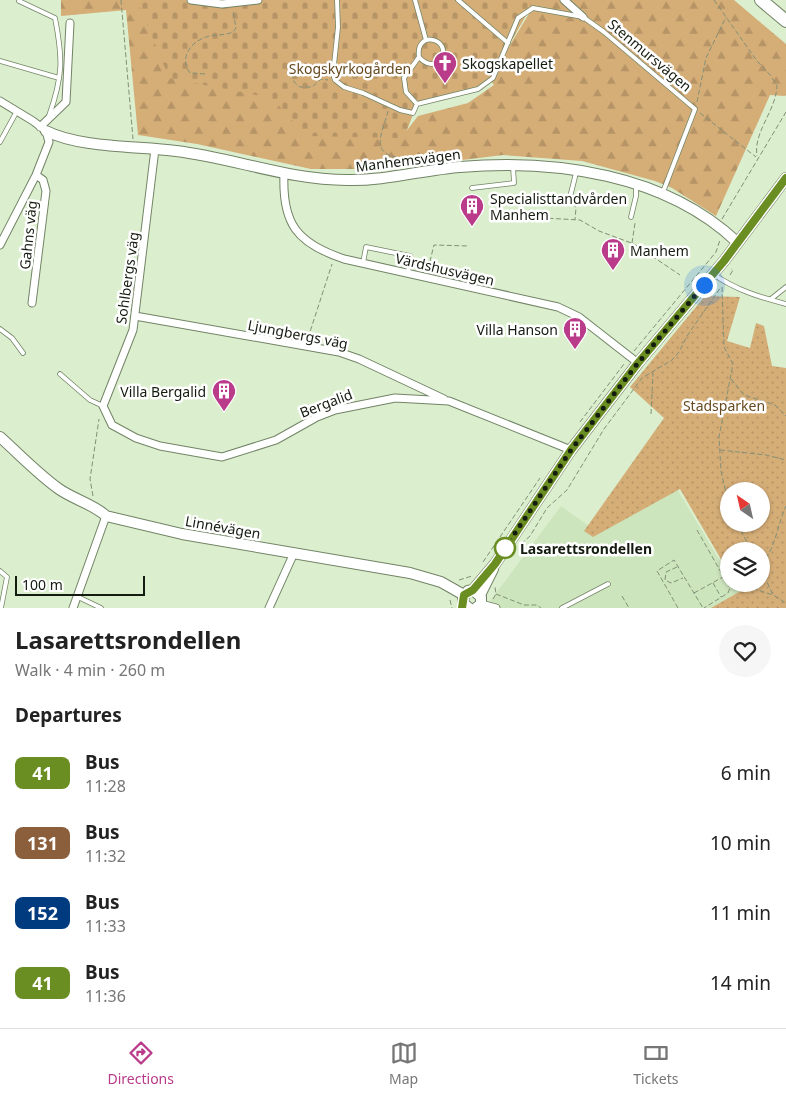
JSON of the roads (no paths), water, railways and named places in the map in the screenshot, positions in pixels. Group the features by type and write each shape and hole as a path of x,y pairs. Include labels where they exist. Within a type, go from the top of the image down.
{"highway":[{"path":"760,0 786,19"}],"street":[{"path":"191,0 234,3 258,0"},
{"name":"Stenmursvägen","path":"564,0 583,17"},
{"path":"43,129 48,118 66,102 70,23"},
{"name":"Manhemsvägen","path":"0,101 43,129 66,140 133,146 207,156 284,174 315,179 347,180 459,167 513,165 577,170 636,185 662,195 692,209 718,226 737,242"},
{"name":"Gahns väg","path":"0,245 48,148 49,140 43,129"},
{"name":"Sohlbergs väg","path":"104,406 131,336 135,316 155,149"},
{"name":"Värdshusvägen","path":"284,174 284,206 292,225 311,244 334,255 363,263 558,307 573,313 601,332 638,363"},
{"name":"Gahns väg","path":"32,303 46,190 43,180 36,175"},
{"path":"496,608 471,601 571,450 638,363 724,261 786,178"},
{"name":"Ljungbergs väg","path":"135,316 339,352 449,401"},
{"name":"Bergalid","path":"104,406 112,425 136,438 160,446 222,457 276,440 317,417 351,405 395,398 449,401 571,450"},
{"name":"Linnévägen","path":"2,442 57,487 78,501 100,510 106,516 182,534 294,552 416,575 441,582 471,601"},
{"path":"72,608 106,516"},
{"path":"269,608 294,552"}],"lane":[{"path":"337,0 338,27 333,74 335,80 344,87 413,113 417,104"},
{"path":"415,0 426,40"},
{"path":"458,0 508,43"},
{"path":"19,1 55,18 62,56 59,78 48,118"},
{"path":"417,104 478,88 493,78 518,18 533,8 583,17"},
{"name":"Stenmursvägen","path":"583,17 695,109 662,195"},
{"path":"426,40 435,40 441,44 444,53 440,60 433,65 424,63 419,57 418,50 420,44 426,40"},
{"path":"417,104 406,92 404,78 419,57"},
{"path":"0,61 59,78"},
{"path":"0,142 17,111"},
{"path":"472,188 514,183 513,165"},
{"path":"570,197 577,170"},
{"path":"631,218 636,196 636,185"},
{"path":"363,263 366,247 410,256 408,273"},
{"path":"713,274 749,294 786,304"},
{"path":"771,299 786,287"},
{"path":"0,329 12,338 23,353"},
{"path":"60,374 90,400 104,406"},
{"path":"0,572 7,577 1,608"},
{"path":"562,608 608,584"},
{"path":"76,596 101,608"}],"place":[{"name":"Skogskapellet","path":"445,84"},
{"name":"Specialisttandvården Manhem","path":"472,227"},
{"name":"Manhem","path":"613,271"},
{"name":"Villa Hanson","path":"575,350"},
{"name":"Villa Bergalid","path":"224,412"},
{"name":"Lasarettsrondellen","path":"505,548"}],"park label":[{"name":"Skogskyrkogården","path":"350,68"},
{"name":"Stadsparken","path":"724,405"}]}
